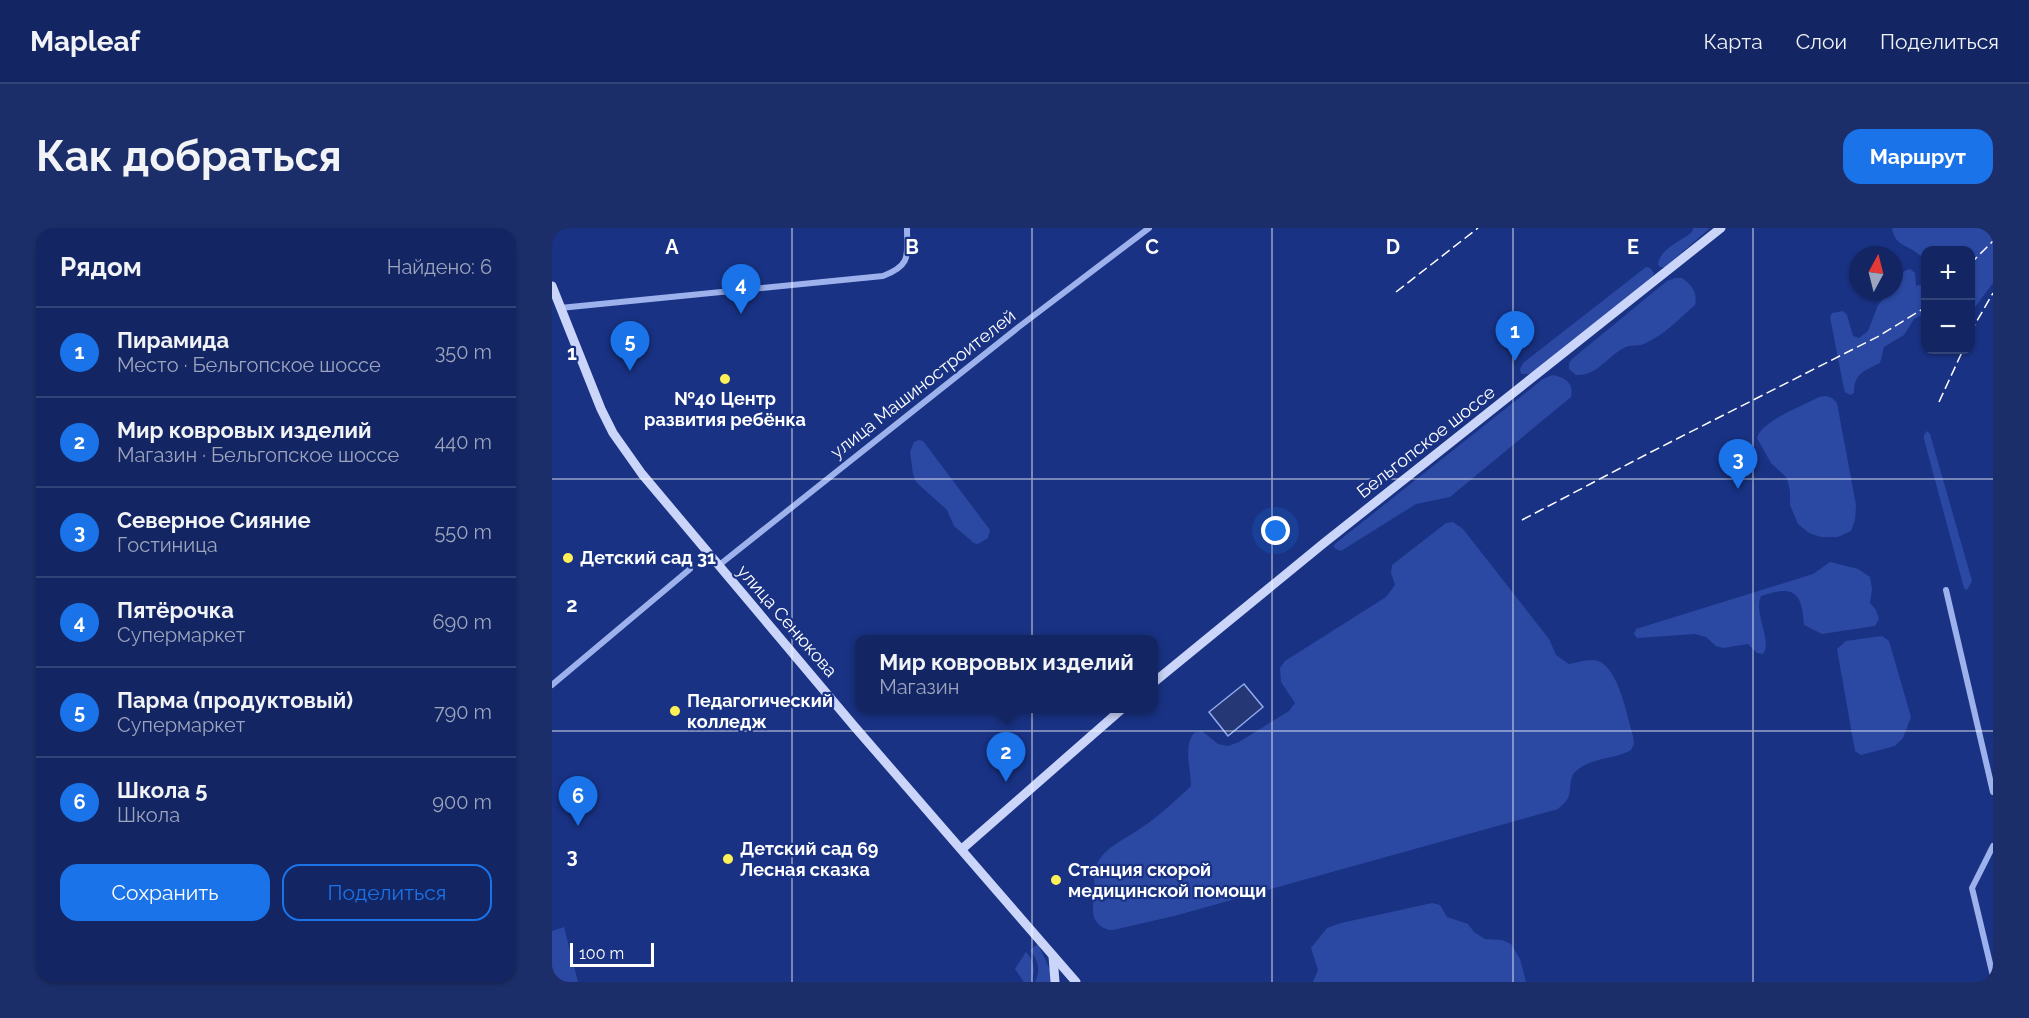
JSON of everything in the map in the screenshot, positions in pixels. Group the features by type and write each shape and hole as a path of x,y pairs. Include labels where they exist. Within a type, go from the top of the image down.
{"street":[{"path":"556,309 883,276 897,271 906,258 907,228"},
{"name":"улица Машиностроителей","path":"718,566 1020,326 1149,228"},
{"name":"Бельгопское шоссе","path":"1158,680 1324,543 1721,228"},
{"name":"улица Сенюкова","path":"552,286 556,309 613,433 652,487 1075,982"},
{"path":"552,685 690,569"},
{"path":"1946,590 1993,792"},
{"path":"962,849 1117,713"},
{"path":"1993,846 1972,888 1993,976"},
{"name":"улица Сенюкова","path":"1053,956 1058,982 1069,980 1075,982"}],"shaded area":[{"path":"1693,228 1710,228 1665,267 1660,267 1658,264 1663,254 1692,232"},
{"path":"1892,228 1993,228 1993,283 1975,307 1975,246 1921,246 1921,256 1898,241"},
{"path":"1646,267 1654,273 1651,280 1536,371 1521,374 1520,369 1523,363"},
{"path":"1910,269 1915,273 1916,286 1921,285 1921,315 1914,319 1904,335 1884,347 1880,363 1858,377 1854,393 1850,395 1845,392 1830,317 1832,313 1843,311 1847,315 1853,336 1859,338 1868,331 1882,300 1903,300 1903,272"},
{"path":"1682,278 1689,283 1695,293 1696,301 1695,305 1672,326 1646,343 1624,348 1590,372 1576,375 1569,369 1572,359 1667,281"},
{"path":"1552,375 1561,377 1570,384 1571,397 1450,497 1416,504 1341,551 1333,546 1543,379"},
{"path":"1826,396 1837,403 1856,505 1855,520 1851,531 1838,537 1821,537 1809,533 1798,524 1790,505 1787,478 1771,463 1757,438 1760,432 1774,420 1819,397"},
{"path":"1927,431 1930,434 1972,581 1967,590 1964,588 1924,439"},
{"path":"923,441 990,530 988,538 978,544 974,543 954,526 947,510 916,482 910,452 914,442"},
{"path":"1453,522 1463,529 1549,639 1556,655 1569,664 1595,660 1605,665 1617,683 1621,694 1633,736 1634,744 1631,750 1581,767 1572,778 1568,798 1558,809 1174,916 1113,930 1105,929 1099,924 1093,914 1094,872 1098,862 1107,850 1152,820 1191,786 1188,751 1194,733 1202,731 1218,744 1228,746 1239,742 1289,711 1295,703 1281,682 1280,668 1285,661 1386,597 1395,585 1391,573 1392,565 1446,523"},
{"path":"1830,562 1858,569 1870,577 1872,589 1870,603 1879,619 1875,626 1822,634 1804,625 1798,598 1788,591 1781,591 1761,596 1759,603 1766,642 1763,654 1757,653 1748,644 1723,648 1716,646 1706,637 1695,634 1637,638 1634,634 1636,629 1813,574"},
{"path":"1882,636 1889,641 1911,717 1903,738 1895,746 1861,755 1855,751 1837,649 1846,641"},
{"path":"1244,684 1263,707 1228,736 1209,712"},
{"path":"1432,903 1440,905 1447,917 1468,924 1474,932 1485,939 1502,940 1511,944 1520,959 1526,982 1313,982 1318,970 1311,948 1327,928"},
{"path":"564,927 578,982 552,982 552,931"},
{"path":"1038,944 1050,970 1050,982 1035,982 1038,965 1030,950"},
{"path":"1026,952 1033,966 1031,982 1024,982 1015,969"}],"railway":[{"path":"1396,292 1478,228"},
{"path":"1975,259 1993,241"},
{"path":"1975,324 1993,293"},
{"path":"1522,520 1879,336 1921,310"},
{"path":"1939,402 1961,354"}],"place":[{"name":"Пятёрочка","path":"741,314"},
{"name":"Пирамида","path":"1515,361"},
{"name":"Парма (продуктовый)","path":"630,371"},
{"name":"№40 Центр развития ребёнка","path":"725,379"},
{"name":"Северное Сияние","path":"1738,489"},
{"name":"Детский сад 31","path":"568,558"},
{"name":"Педагогический колледж","path":"675,711"},
{"name":"Мир ковровых изделий","path":"1006,782"},
{"name":"Школа 5","path":"578,826"},
{"name":"Детский сад 69 Лесная сказка","path":"728,859"},
{"name":"Станция скорой медицинской помощи","path":"1056,880"}]}
